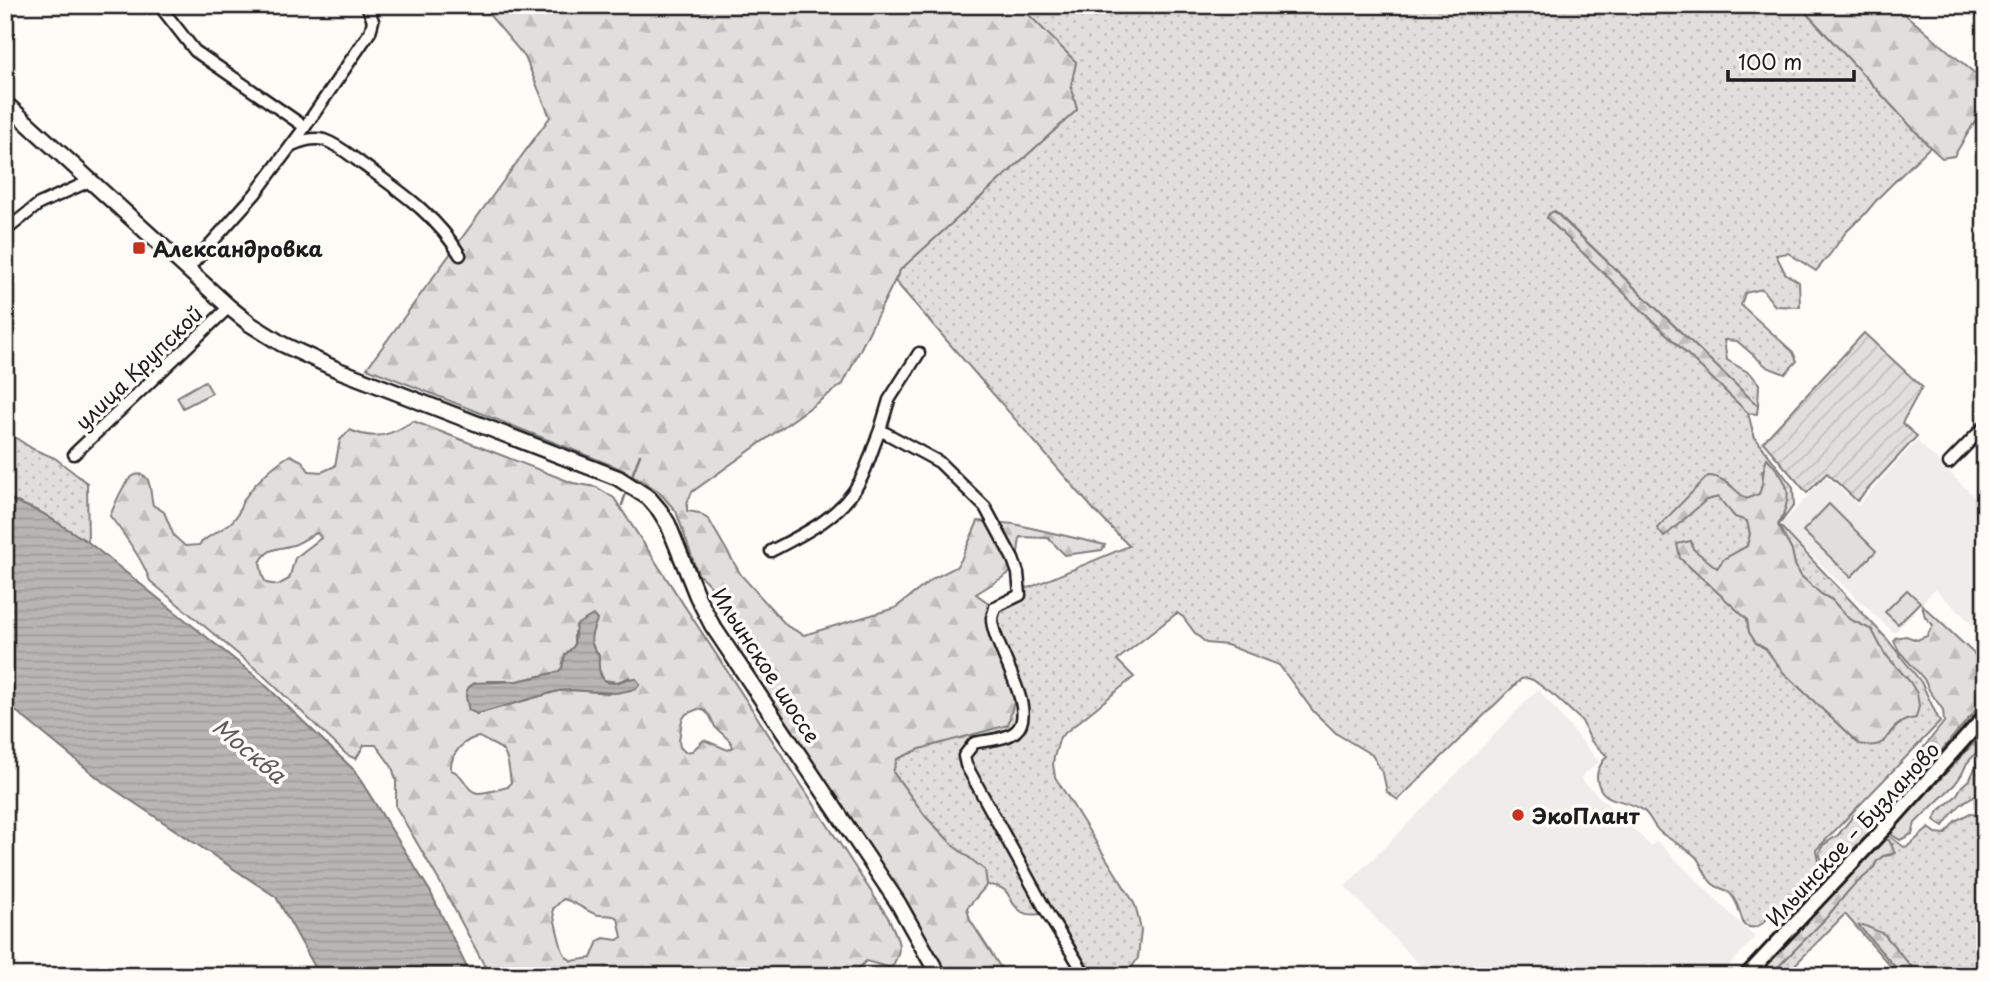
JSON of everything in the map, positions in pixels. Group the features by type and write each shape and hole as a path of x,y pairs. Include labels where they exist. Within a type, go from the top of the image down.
{"main road":[{"name":"Ильинское шоссе","path":"5,103 229,307 282,344 338,370 618,478 649,498 668,524 697,596 719,636 898,903 939,976"}],"street":[{"path":"159,5 195,51 305,127"},
{"path":"188,269 255,194 370,32 373,21 367,5"},
{"path":"291,145 305,140 322,140 338,147 417,203 451,239 460,256"},
{"path":"5,231 39,204 90,181"},
{"name":"улица Крупской","path":"74,454 229,307"},
{"path":"771,551 806,533 838,509 859,482 889,400 919,353"},
{"path":"1949,463 1985,426"},
{"path":"880,430 939,462 985,507 1013,559 1018,573 1020,595 995,607 992,617 994,629 1018,690 1022,713 1019,727 1008,736 974,743 964,756 966,765 1049,916 1086,976"},
{"name":"Ильинское – Бузланово","path":"1746,976 1985,716"}],"shaded area":[{"path":"1917,441 1985,507 1985,617 1975,627 1935,589 1894,633 1780,526 1826,476 1858,505"},
{"name":"ЭкоПлант","path":"1538,689 1599,762 1580,778 1651,846 1657,841 1755,938 1719,976 1430,976 1345,886"}],"green space":[{"path":"481,5 1019,5 1076,62 1071,86 1077,110 900,270 843,384 692,492 687,503 687,511 699,513 709,520 741,575 787,626 804,635 895,608 934,578 956,567 978,521 1014,524 1105,545 1102,550 1065,555 1048,538 1020,537 1016,569 976,594 990,604 987,618 1014,701 1008,725 920,749 897,759 893,772 926,817 955,847 985,870 987,885 967,908 970,920 1006,976 949,976 902,895 740,653 738,636 726,607 698,574 676,511 657,490 621,469 367,368 550,117 525,57"},
{"path":"1019,5 1799,5 1930,147 1846,232 1816,271 1788,253 1776,255 1785,273 1799,282 1800,307 1775,306 1762,289 1745,293 1741,305 1793,352 1797,361 1785,374 1767,367 1737,341 1724,340 1727,360 1751,374 1759,384 1758,406 1555,211 1547,218 1748,413 1754,436 1793,487 1794,505 1779,525 1887,639 1921,682 1940,722 1816,850 1819,867 1763,923 1754,927 1744,925 1733,898 1710,881 1696,857 1660,832 1639,807 1609,797 1601,790 1597,776 1607,756 1591,741 1582,721 1533,680 1521,679 1398,800 1387,792 1383,773 1372,755 1337,734 1314,712 1279,665 1227,645 1206,643 1177,613 1117,660 1134,677 1060,737 1053,764 1055,777 1136,908 1141,930 1138,958 1130,970 1122,976 1092,976 1056,916 1022,912 1006,892 996,886 987,885 984,870 955,847 926,817 893,772 897,759 1014,700 992,637 990,604 1129,546 1094,510 895,281 900,270 1077,110 1071,86 1076,62","holes":["1762,470 1784,514 1778,525 1801,576 1832,600 1849,619 1872,630 1884,653 1910,682 1903,721 1884,742 1859,744 1783,672 1766,649 1756,643 1749,632 1747,619 1680,558 1693,549 1717,569 1724,559 1747,546 1750,534 1747,521 1735,517 1719,497 1706,500 1664,536 1658,528 1678,509 1728,482 1736,492 1747,499 1759,494 1764,483"]},
{"path":"1799,5 1894,5 1985,82 1985,105 1954,156 1942,158 1930,147"},
{"path":"1554,211 1758,406 1757,414 1748,413 1547,218"},
{"path":"1864,333 1922,387 1902,423 1917,436 1857,501 1827,473 1807,493 1763,442"},
{"path":"205,381 212,393 183,408 177,397"},
{"path":"413,421 573,483 596,487 614,498 889,919 899,944 898,954 891,968 866,961 857,970 858,976 490,976 396,807 396,780 392,767 376,745 364,745 356,759 347,755 262,674 150,581 138,556 110,516 127,482 131,477 142,475 149,482 153,505 164,512 174,536 185,546 199,545 231,522 257,482 290,455 302,461 309,471 322,472 335,466 340,440 350,430 375,436","holes":["317,533 321,538 295,558 289,579 278,585 266,583 260,563 263,557 275,549 296,544","594,626 591,641 599,655 598,668 604,680 617,682 630,677 610,693 558,691 477,714 488,681 517,681 558,672 562,668 565,655 574,646 574,632","698,709 705,711 733,747 728,750 704,740 692,751 685,752 679,741 682,720 686,714","479,737 503,751 511,782 508,787 474,792 451,770 455,753 468,741","563,899 595,914 618,918 622,937 617,940 604,938 598,941 591,958 572,961 566,957 553,909"]},
{"path":"5,431 33,449 55,458 87,483 88,542 42,513 5,497"},
{"path":"1767,458 1785,482 1788,497 1778,525 1801,576 1832,600 1849,619 1872,630 1884,653 1917,693 1919,706 1916,718 1897,725 1886,739 1877,745 1859,744 1783,672 1766,649 1756,643 1749,632 1747,619 1680,558 1677,544 1691,541 1693,549 1717,568 1724,559 1747,546 1750,534 1747,521 1735,517 1718,497 1706,500 1664,537 1657,528 1708,476 1724,481 1747,499 1759,494"},
{"path":"1829,504 1876,551 1851,577 1803,531"},
{"path":"1907,590 1920,602 1898,624 1885,612"},
{"path":"1922,605 1985,664 1985,690 1981,695 1981,705 1885,819 1876,807 1944,722 1943,710 1924,679 1899,651 1894,641 1895,638 1906,636 1917,640 1927,636 1933,625 1925,617"},
{"path":"1985,731 1985,743 1967,763 1955,784 1915,823 1912,834 1900,840 1892,835 1893,830"},
{"path":"1985,754 1985,792 1961,805 1943,826 1934,820 1939,811 1970,779 1980,758"},
{"path":"1970,813 1985,819 1985,976 1919,976 1884,934 1860,926 1903,976 1899,976 1845,914 1784,976 1769,976 1826,918 1850,889 1873,869 1877,861 1883,856 1891,855 1892,845 1754,976 1882,837 1889,836 1904,847 1908,846 1929,828 1936,833 1945,834 1955,821"},
{"path":"1862,814 1872,827 1870,834 1808,900 1810,890 1823,877 1819,852 1823,845 1838,835 1854,815"},
{"path":"1883,840 1889,840 1895,853 1883,856 1877,861 1873,869 1850,889 1826,918 1769,976 1756,976"},
{"path":"1863,925 1884,934 1919,976 1903,976 1859,926"}],"water":[{"name":"Москва","path":"5,497 42,513 88,542 259,679 354,770 430,891 471,976 320,976 276,897 103,782 17,712 5,707"},
{"path":"593,615 597,620 592,642 599,655 601,676 612,683 636,679 640,684 636,689 616,693 558,691 477,714 469,710 467,691 475,683 517,681 558,672 562,668 565,655 574,646 576,625"}],"waterway":[{"path":"631,478 640,455"},
{"path":"622,505 627,490"}],"place":[{"name":"Александровка","path":"139,248"},
{"name":"ЭкоПлант","path":"1518,815"}]}
